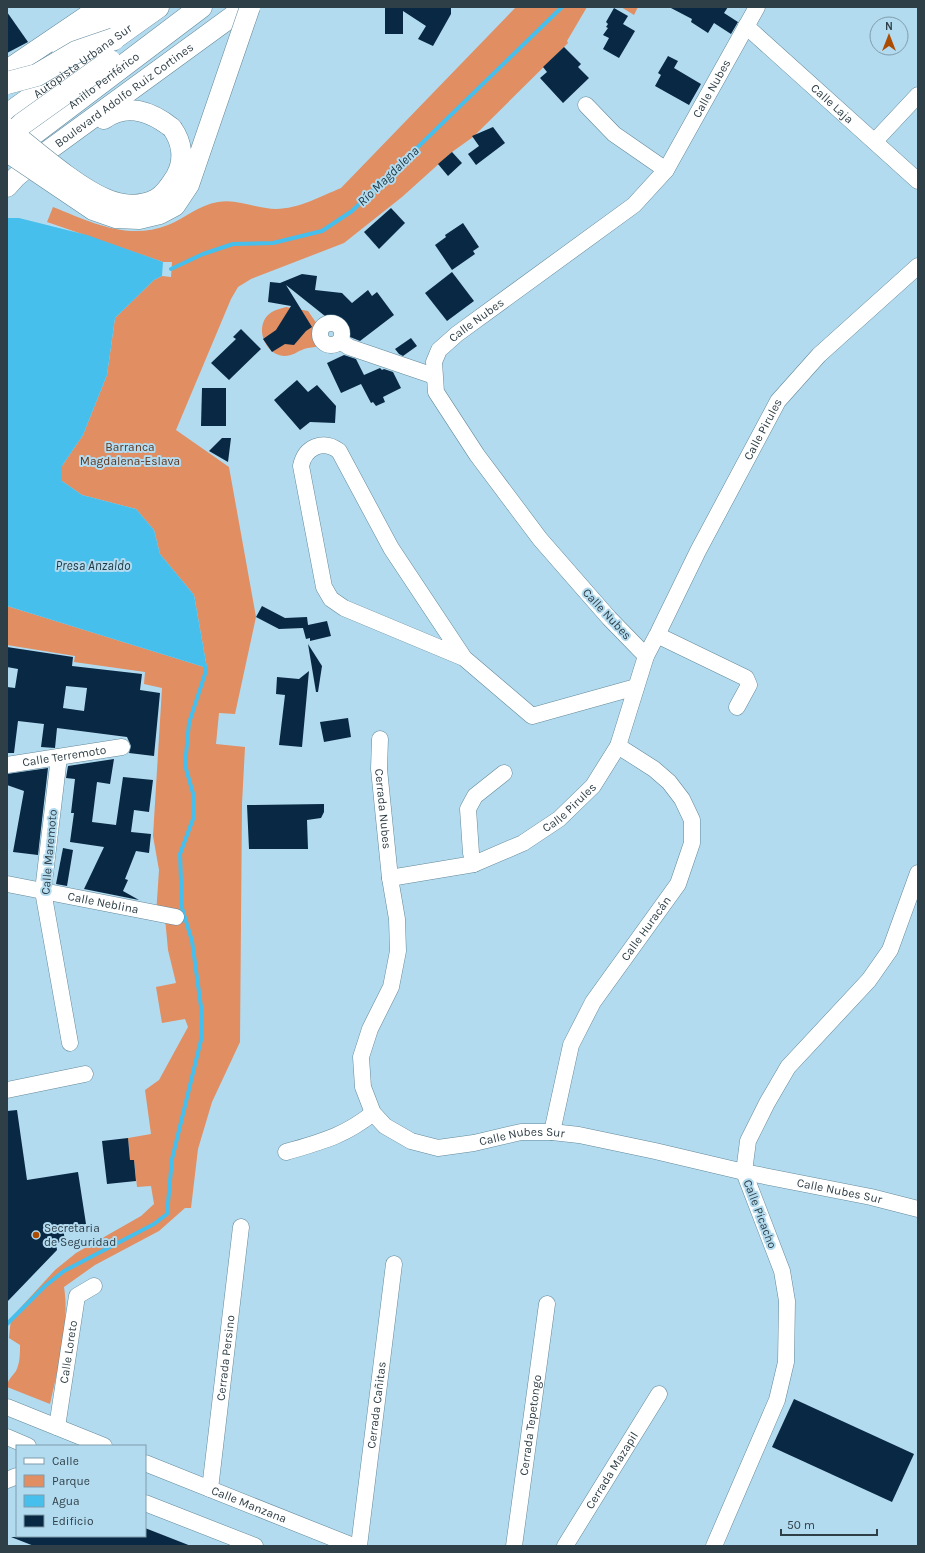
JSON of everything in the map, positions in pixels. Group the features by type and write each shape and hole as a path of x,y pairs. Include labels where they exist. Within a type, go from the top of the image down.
{"highway":[{"path":"7,86 117,7"},
{"path":"7,96 128,7"},
{"name":"Autopista Urbana Sur","path":"7,115 158,7"},
{"name":"Autopista Urbana Sur","path":"7,138 22,124 184,7"},
{"name":"Anillo Periférico","path":"7,153 201,7"},
{"path":"7,83 37,75 76,52 114,39"}],"main road":[{"path":"7,70 100,7"},
{"name":"Boulevard Adolfo Ruiz Cortines","path":"7,187 16,177 57,145 245,7"},
{"path":"7,153 93,210 116,218 139,219 160,214 175,206 189,185 250,7"},
{"path":"7,128 94,192 106,199 125,204 141,204 157,198 168,188 178,171 182,149 179,138 172,128 161,119 149,113 131,110 119,111 108,116 84,132 57,145"}],"street":[{"name":"Calle Nubes","path":"646,656 574,579 507,498 436,392 434,362 439,350 463,330 634,205 666,170 757,7"},
{"name":"Calle Laja","path":"746,26 918,181"},
{"path":"875,141 918,95"},
{"path":"586,105 614,134 666,170"},
{"name":"Calle Pirules","path":"390,878 474,864 523,843 560,819 593,786 618,746 646,656 698,550 778,401 818,355 918,266"},
{"path":"340,341 349,347 434,376"},
{"path":"464,658 344,608 331,599 322,580 301,466 305,455 313,447 324,445 338,451 391,548 464,658 532,716 636,686"},
{"path":"658,633 746,678 749,685 738,708"},
{"name":"Cerrada Nubes","path":"380,739 379,768 390,878"},
{"name":"Calle Huracán","path":"552,1132 571,1045 593,1002 678,884 692,843 692,820 682,799 669,782 654,768 618,746"},
{"name":"Calle Terremoto","path":"7,765 122,747"},
{"name":"Calle Maremoto","path":"59,757 43,891 70,1043"},
{"path":"474,864 471,854 468,809 475,796 504,773"},
{"name":"Calle Picacho","path":"714,1546 777,1400 786,1362 787,1301 782,1271 744,1172 748,1141 767,1103 788,1067 869,980 890,950 918,872"},
{"name":"Calle Nubes Sur","path":"390,878 397,919 396,963 391,987 370,1029 361,1057 363,1087 373,1113 385,1126 411,1141 438,1148 474,1143 521,1132 552,1132 579,1135 744,1172 871,1197 918,1210"},
{"name":"Calle Neblina","path":"7,884 176,917"},
{"path":"7,1090 85,1074"},
{"path":"286,1152 351,1130 373,1113"},
{"name":"Cerrada Persino","path":"210,1489 241,1227"},
{"name":"Cerrada Cañitas","path":"359,1546 394,1264"},
{"name":"Calle Loreto","path":"57,1427 77,1296 94,1286"},
{"name":"Cerrada Tepetongo","path":"514,1546 547,1304"},
{"name":"Cerrada Mazapil","path":"565,1546 659,1394"},
{"path":"7,1407 102,1445"},
{"path":"7,1438 25,1445"},
{"name":"Calle Manzana","path":"146,1463 353,1546"},
{"path":"146,1503 255,1546"}],"green space":[{"name":"Barranca Magdalena-Eslava","path":"516,7 587,7 567,41 568,43 473,137 452,152 402,197 344,243 251,279 238,287 231,299 176,430 229,467 256,617 235,714 219,713 216,744 245,747 242,804 240,1042 212,1102 198,1149 191,1208 185,1208 159,1231 95,1265 64,1287 64,1330 60,1361 50,1404 7,1387 9,1380 16,1371 20,1355 20,1345 9,1338 11,1318 55,1270 76,1253 141,1216 154,1204 151,1186 137,1187 134,1160 130,1160 128,1138 151,1134 145,1090 159,1080 188,1027 185,1019 162,1023 156,987 176,983 168,950 165,918 156,915 159,870 153,836 162,688 144,684 145,672 74,662 75,656 7,645 7,606 207,668 194,595 160,554 154,530 136,509 82,495 62,481 62,466 83,435 107,375 115,318 154,280 162,276 171,277 172,262 163,262 47,222 53,207 109,228 138,231 168,225 198,209 218,202 230,201 266,208 285,208 314,200 341,188"},
{"path":"621,7 638,7 634,15"},
{"path":"286,307 308,311 317,324 313,335 319,346 306,348 287,356 278,355 268,347 262,335 264,322 267,316 272,312"}],"water":[{"name":"Presa Anzaldo","path":"7,218 19,218 87,235 163,262 162,276 154,280 115,318 107,375 83,435 62,466 62,481 82,495 136,509 154,530 160,554 194,595 207,668 7,606"}],"building":[{"path":"385,7 451,7 451,14 433,46 418,39 426,26 403,11 403,34 385,34"},
{"path":"669,7 728,7 724,13 738,22 731,34 714,23 708,33 691,22 692,19"},
{"path":"614,8 628,16 623,24 635,31 619,58 603,49 609,38 603,35 608,28 606,27 608,24 606,22"},
{"path":"7,12 28,42 7,53"},
{"path":"564,47 581,64 578,67 589,78 563,103 540,78 547,72 543,67"},
{"path":"668,56 678,61 674,68 701,84 689,105 655,86 661,75 658,73"},
{"path":"493,127 505,143 476,165 468,154 479,146 472,136"},
{"path":"452,152 462,163 448,176 438,164"},
{"path":"391,208 405,223 379,249 364,232"},
{"path":"463,223 479,247 473,251 475,254 452,270 435,245 446,237 445,235"},
{"path":"452,272 474,301 447,321 425,293"},
{"path":"302,274 317,276 315,290 342,293 352,303 368,290 372,296 377,292 394,315 360,341 350,337 335,316 330,320 286,285 312,327 306,331 294,345 285,344 272,352 263,339 276,330 291,306 268,302 270,282 280,283"},
{"path":"241,329 261,349 229,380 211,363 236,339 233,337"},
{"path":"411,338 417,346 403,356 399,354 395,349"},
{"path":"344,355 356,359 364,375 380,368 382,370 384,369 393,372 401,388 383,397 385,402 376,406 373,402 371,403 361,384 341,393 327,363"},
{"path":"297,380 308,392 317,385 336,406 335,423 310,422 300,430 274,400"},
{"path":"202,388 226,388 226,426 201,426"},
{"path":"222,438 231,438 228,462 209,451"},
{"path":"262,606 285,618 307,617 308,625 327,621 331,636 310,641 310,638 306,639 303,628 279,629 256,617"},
{"path":"308,644 322,666 318,692 316,692"},
{"path":"7,647 73,657 72,666 142,674 140,690 160,693 154,756 129,753 131,746 127,737 57,728 55,748 41,747 44,724 18,721 14,753 7,753 7,687 15,688 18,669 7,667","holes":["66,686 87,688 84,711 63,708"]},
{"path":"309,671 302,747 279,745 285,695 276,694 277,677 299,679"},
{"path":"348,718 351,737 324,742 320,722"},
{"path":"114,759 110,784 97,782 92,822 116,825 123,777 153,780 149,812 134,810 131,832 151,834 149,853 136,851 125,879 128,880 123,891 139,900 84,889 104,847 70,842 74,813 71,813 75,779 66,778 68,766"},
{"path":"48,768 38,855 13,852 24,791 7,785 7,774"},
{"path":"324,804 324,812 321,818 307,820 308,849 249,849 247,805"},
{"path":"63,848 73,850 67,886 56,884"},
{"name":"Secretaria de Seguridad","path":"17,1110 27,1180 78,1172 86,1224 63,1227 65,1242 56,1243 57,1250 7,1302 7,1111"},
{"path":"128,1138 130,1160 134,1160 136,1181 107,1184 102,1141"},
{"path":"794,1399 914,1454 892,1502 772,1447"},
{"path":"146,1528 191,1546 34,1546 11,1537 146,1537"}],"waterway":[{"name":"Río Magdalena","path":"171,269 203,254 233,244 273,243 322,231 352,211 562,7"},
{"path":"7,1324 45,1286 64,1271 154,1224 167,1214 172,1159 202,1036 202,1014 192,941 182,908 180,854 193,819 194,797 185,765 189,723 206,671 204,663"}],"place":[{"name":"Secretaria de Seguridad","path":"36,1235"}]}
